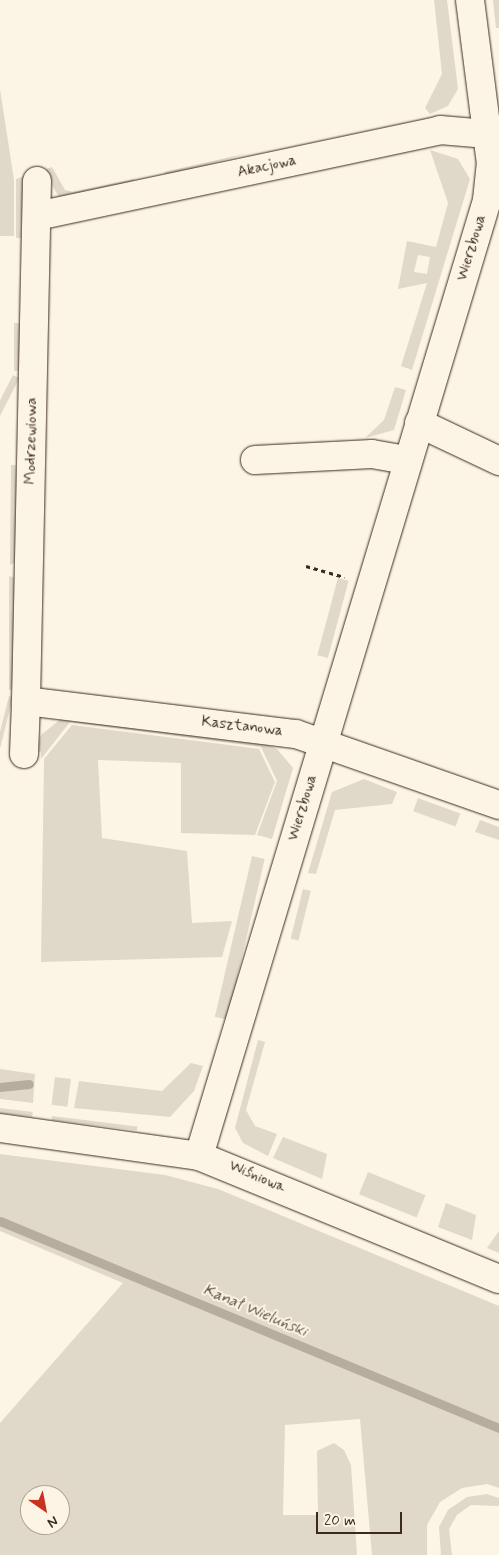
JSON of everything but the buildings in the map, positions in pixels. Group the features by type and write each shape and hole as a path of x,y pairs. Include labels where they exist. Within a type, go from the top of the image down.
{"street":[{"name":"Wierzbowa","path":"199,1156 418,423 487,200 493,134 470,0"},
{"name":"Akacjowa","path":"37,216 440,130 493,134"},
{"name":"Modrzewiowa","path":"26,701 37,181"},
{"path":"418,423 499,462"},
{"path":"254,460 372,454 407,460"},
{"path":"24,754 26,701"},
{"name":"Kasztanowa","path":"26,701 277,731 323,743 499,805"},
{"name":"Wiśniowa","path":"0,1128 199,1156 499,1279"}],"path":[{"path":"306,566 355,580"}],"shaded area":[{"path":"434,0 447,0 458,89 448,106 430,114 425,108 442,74"},
{"path":"493,0 499,0 499,28 496,28"},
{"path":"0,89 14,180 14,236 0,236"},
{"path":"430,150 458,159 470,179 412,370 401,366 427,283 398,289 407,241 436,247 448,203","holes":["418,255 430,257 427,274 414,272"]},
{"path":"249,153 166,176 164,172 235,156"},
{"path":"52,167 65,190 73,192 134,179 135,182 59,197 48,179 23,180 21,238 16,238 16,179"},
{"path":"14,323 20,323 20,371 14,371"},
{"path":"13,375 19,378 0,416 0,401"},
{"path":"395,387 406,390 394,430 365,438 384,420"},
{"path":"11,465 16,465 16,562 10,565"},
{"path":"9,576 15,578 13,689 9,690"},
{"path":"338,578 349,581 328,658 317,655"},
{"path":"9,696 13,697 0,749 0,732"},
{"path":"62,718 260,742 277,749 293,768 272,839 257,835 277,781 261,747 70,722 41,759 41,752 36,751 41,735"},
{"path":"72,725 259,749 275,782 255,835 181,833 181,763 98,760 102,838 187,851 192,923 232,921 222,957 41,962 44,759"},
{"path":"364,779 397,792 392,804 335,810 316,874 308,873 332,792"},
{"path":"418,798 460,813 455,827 413,811"},
{"path":"480,820 499,827 499,840 475,832"},
{"path":"252,856 265,859 228,1020 215,1017"},
{"path":"303,889 311,891 298,940 291,938"},
{"path":"258,1040 265,1042 246,1110 255,1126 277,1134 268,1156 243,1143 235,1128"},
{"path":"191,1063 203,1066 194,1091 170,1117 74,1108 79,1081 162,1091"},
{"path":"0,1069 35,1074 33,1103 0,1099"},
{"path":"55,1077 71,1079 67,1107 52,1105"},
{"path":"0,1108 33,1112 32,1117 0,1113"},
{"path":"52,1116 137,1126 137,1130 52,1120"},
{"path":"283,1137 327,1154 322,1179 273,1158"},
{"path":"0,1154 165,1175 218,1189 499,1306 499,1488 487,1484 462,1488 440,1502 427,1525 427,1555 372,1555 360,1419 285,1425 283,1515 318,1515 317,1451 334,1443 344,1450 351,1465 357,1555 0,1555 0,1423 123,1283 0,1231"},
{"path":"368,1172 425,1195 416,1217 359,1194"},
{"path":"446,1203 476,1215 472,1240 438,1227"},
{"path":"499,1231 499,1253 487,1248"},
{"path":"487,1494 499,1498 499,1506 471,1505 457,1515 449,1529 452,1555 441,1555 439,1527 448,1510 467,1497"}],"waterway":[{"path":"0,1087 29,1084"},
{"name":"Kanał Wieluński","path":"0,1221 499,1428"}]}
